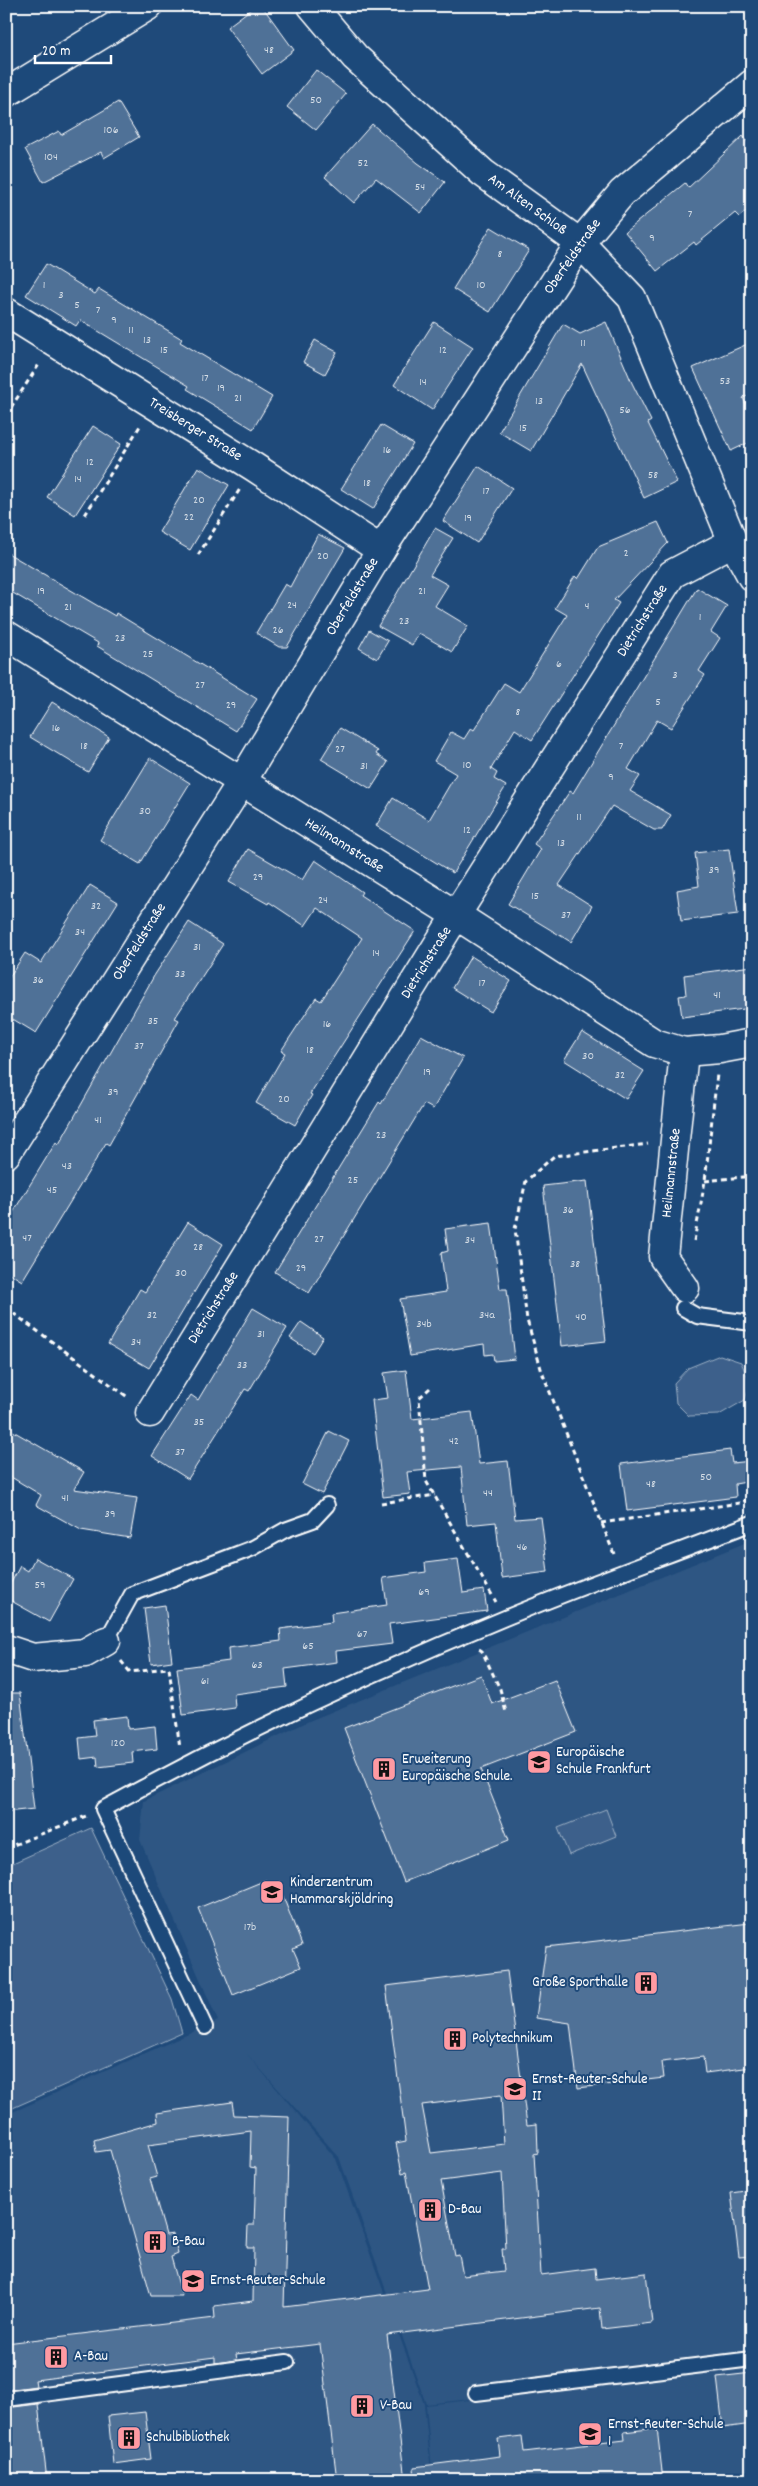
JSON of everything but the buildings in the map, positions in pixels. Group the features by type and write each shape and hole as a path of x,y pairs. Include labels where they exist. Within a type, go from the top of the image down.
{"street":[{"path":"6,93 148,6"},
{"name":"Am Alten Schloß","path":"312,6 354,57 483,173 580,243 632,298 733,542 752,577"},
{"name":"Oberfeldstraße","path":"6,1154 241,783 381,550 580,243 622,193 752,84"},
{"name":"Treisberger Straße","path":"6,312 254,467 381,550"},
{"name":"Dietrichstraße","path":"150,1413 456,916 672,574 733,542"},
{"name":"Heilmannstraße","path":"6,635 456,916 654,1043 684,1052 720,1049 752,1043"},
{"name":"Heilmannstraße","path":"684,1052 663,1257 684,1298"},
{"path":"6,1649 33,1658 85,1653 106,1641"}],"lane":[{"path":"684,1298 697,1316 752,1323"},
{"path":"106,1641 132,1594 253,1548 285,1530 313,1520 327,1505"},
{"path":"205,2027 103,1809 182,1766 360,1681 505,1618 752,1523"},
{"path":"476,2393 752,2359"},
{"path":"6,2399 287,2362"}],"path":[{"path":"6,415 53,342"},
{"path":"85,515 154,404"},
{"path":"198,555 254,467"},
{"path":"692,1249 705,1181 720,1049"},
{"path":"622,1574 542,1372 527,1320 515,1229 526,1180 554,1156 675,1140"},
{"path":"705,1181 752,1176"},
{"path":"6,1308 150,1413"},
{"path":"430,1388 419,1398 426,1481 505,1618"},
{"path":"381,1503 435,1496"},
{"path":"601,1522 740,1502 752,1498"},
{"path":"482,1651 500,1689 506,1712"},
{"path":"130,1672 169,1668 182,1766"},
{"path":"6,1848 103,1809"},
{"path":"749,2480 752,2475"}],"shaded area":[{"path":"720,1355 741,1362 750,1383 745,1400 719,1415 689,1416 676,1403 674,1383 688,1368"},
{"path":"752,1540 752,2367 426,2404 339,2157 246,2053 336,2159 424,2404 432,2480 6,2480 6,2115 218,2021 140,1840 144,1801 309,1721"},
{"path":"606,1809 616,1836 569,1855 558,1828"},
{"path":"91,1828 172,1999 182,2033 6,2111 6,1866"},
{"name":"Ernst-Reuter-Schule 1","path":"752,2368 752,2463 741,2480 433,2480 426,2405"}],"place":[{"name":"Europäische Schule Frankfurt","path":"539,1762"},
{"name":"Erweiterung Europäische Schule.","path":"384,1769"},
{"name":"Kinderzentrum Hammarskjöldring","path":"272,1892"},
{"name":"Große Sporthalle","path":"646,1983"},
{"name":"Polytechnikum","path":"455,2039"},
{"name":"Ernst-Reuter-Schule II","path":"515,2089"},
{"name":"D-Bau","path":"430,2210"},
{"name":"B-Bau","path":"155,2242"},
{"name":"Ernst-Reuter-Schule","path":"193,2281"},
{"name":"A-Bau","path":"56,2357"},
{"name":"V-Bau","path":"362,2406"},
{"name":"Ernst-Reuter-Schule 1","path":"590,2434"},
{"name":"Schulbibliothek","path":"129,2438"}]}
